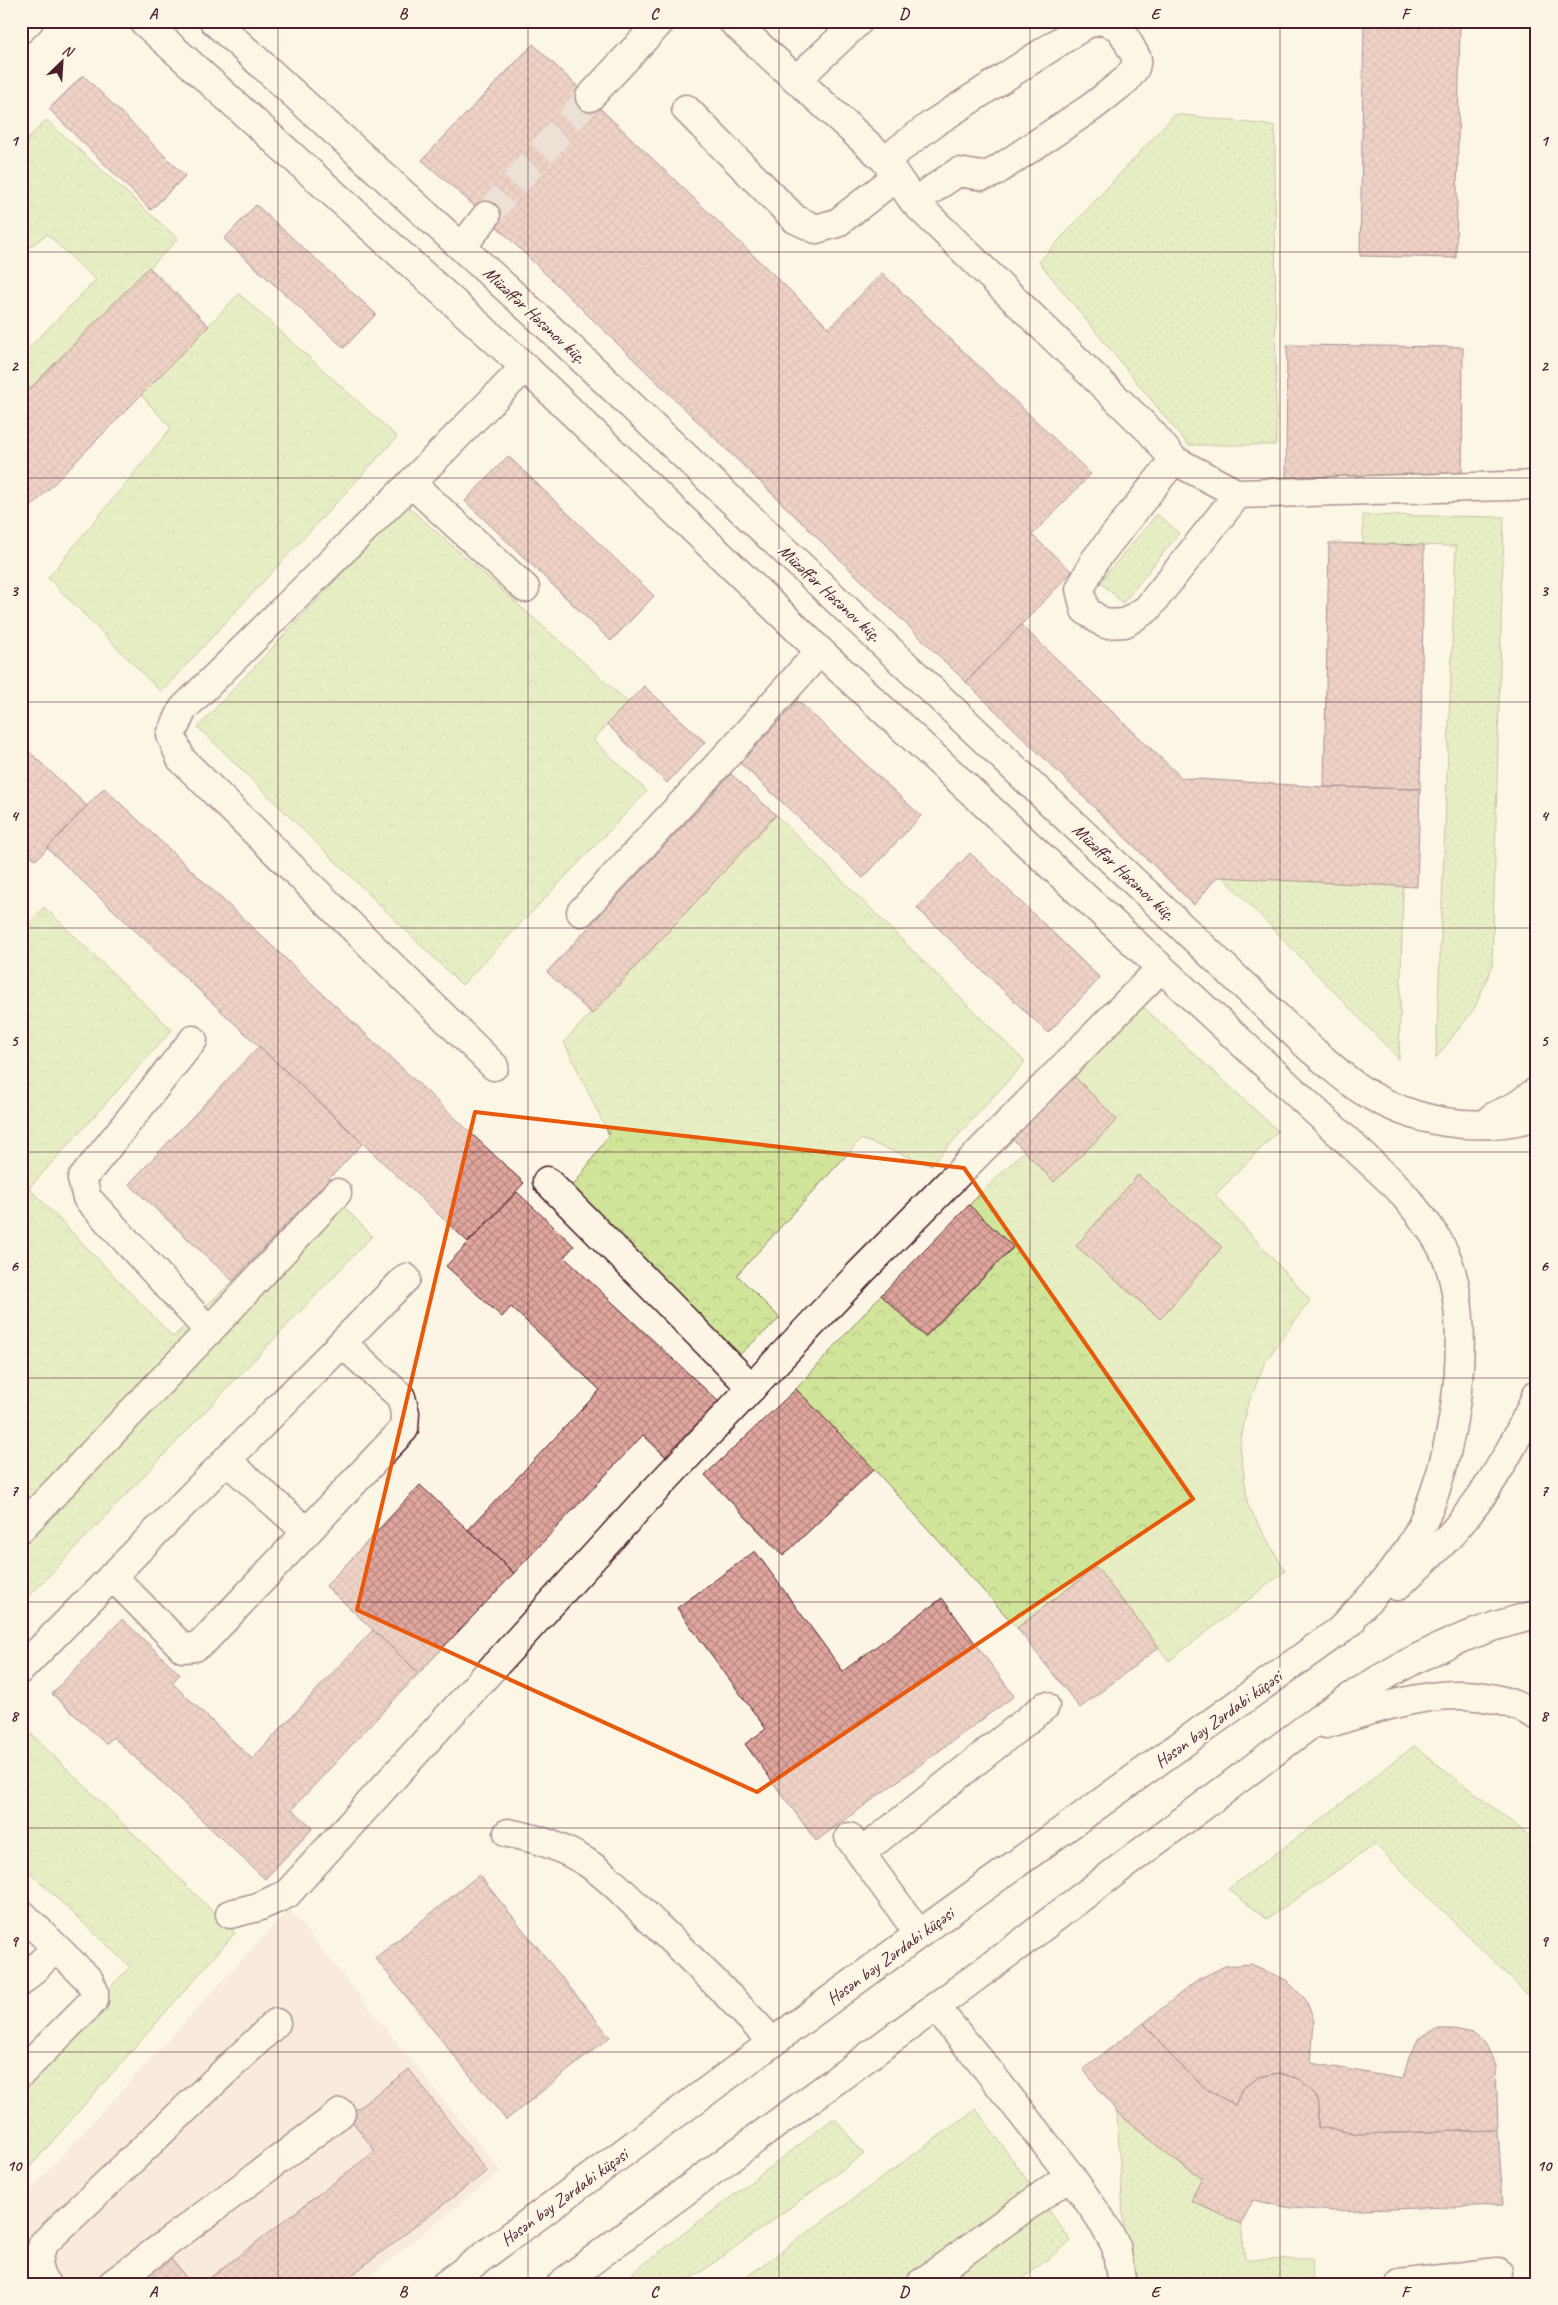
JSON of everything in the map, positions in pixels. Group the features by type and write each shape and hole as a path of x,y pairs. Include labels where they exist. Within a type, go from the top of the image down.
{"main road":[{"path":"21,29 29,21"},
{"path":"143,21 525,367 820,651 1160,969 1397,1187 1431,1229 1448,1261 1458,1300 1459,1346 1455,1417 1444,1465 1425,1518 1406,1553 1378,1589 1337,1633"},
{"name":"Müzəffər Həsənov küç.","path":"214,21 462,247 1312,1050 1360,1089 1403,1111 1446,1123 1467,1126 1497,1124 1537,1116"},
{"path":"590,97 661,21"},
{"path":"732,21 797,79 890,169 914,202 1151,432 1174,460 1238,494 1537,485"},
{"path":"797,79 858,21"},
{"path":"686,109 794,219 816,229 837,223 931,125 1085,25 1095,21"},
{"path":"914,202 958,172 982,176 993,173 1092,107 1126,80 1135,68 1137,59 1120,27 1103,21"},
{"path":"462,247 486,216"},
{"path":"494,1066 181,759 171,735 183,709 525,367"},
{"path":"1174,460 1095,560 1080,589 1085,610 1105,624 1125,623 1147,609 1238,494"},
{"path":"411,483 525,588"},
{"path":"580,912 729,753 820,651"},
{"path":"230,1914 258,1907 287,1894 641,1506 752,1388 862,1272 1160,969"},
{"path":"193,1040 82,1179 87,1198 209,1331"},
{"path":"1467,1126 1496,1116 1537,1092"},
{"path":"547,1181 752,1388"},
{"path":"21,1528 209,1331 337,1193"},
{"path":"21,1669 406,1278"},
{"path":"112,1576 183,1648 195,1647 206,1640 404,1429 405,1413 401,1397 342,1343"},
{"path":"1337,1633 1394,1589 1458,1526 1483,1494 1518,1439 1537,1394"},
{"path":"226,1460 307,1532"},
{"path":"561,2284 936,2008 1299,1733 1381,1677 1421,1654 1468,1635 1537,1615"},
{"name":"Həsən bəy Zərdabi küçəsi","path":"446,2284 919,1934 1337,1633"},
{"path":"1299,1733 1422,1697 1470,1694 1496,1698 1537,1716"},
{"path":"919,1934 855,1845 1045,1706"},
{"path":"508,1833 534,1838 560,1848 605,1877 737,2003 773,2043"},
{"path":"21,1913 89,1980 94,1991 94,2000 21,2073"},
{"path":"21,1982 56,1948"},
{"path":"936,2008 987,2069 1070,2175 1100,2218 1116,2246 1122,2284"},
{"path":"46,2284 39,2276 37,2263 43,2244 276,2023"},
{"path":"112,2284 341,2113"},
{"path":"920,2284 1070,2175"},
{"path":"1400,2284 1453,2280 1498,2272"}],"highlighted area":[{"path":"475,1112 964,1168 1193,1499 757,1792 357,1610"}],"shaded area":[{"path":"289,1909 501,2171 360,2284 21,2284 21,2200"}],"green space":[{"path":"1175,114 1275,126 1276,445 1188,445 1039,262"},
{"path":"46,120 178,239 21,398 21,356 96,280 47,234 21,253 21,146"},
{"path":"239,294 397,437 161,692 48,578 171,428 141,395"},
{"path":"406,505 628,702 593,740 647,791 462,985 198,727"},
{"path":"1157,514 1179,533 1123,603 1100,582"},
{"path":"1363,515 1504,517 1492,967 1474,1009 1436,1058 1456,546 1363,544"},
{"path":"776,815 1025,1062 931,1165 861,1139 737,1275 780,1318 737,1357 571,1189 609,1135 564,1042"},
{"path":"1223,877 1403,886 1399,1059"},
{"path":"44,907 172,1030 29,1188 173,1337 233,1281 323,1185 372,1236 21,1605 21,932"},
{"path":"1140,1004 1278,1131 1215,1195 1310,1300 1265,1362 1247,1407 1240,1446 1248,1506 1285,1571 1169,1661 1096,1567 1017,1628 874,1469 796,1389 881,1295 925,1337 1013,1248 969,1205 1024,1151 1054,1182 1117,1120 1071,1073"},
{"path":"21,1724 235,1933 21,2177 21,2078 130,1967 21,1864"},
{"path":"1414,1746 1537,1842 1537,2004 1375,1844 1267,1919 1228,1889 1305,1832"},
{"path":"976,2109 1071,2241 1016,2284 737,2284"},
{"path":"1117,2112 1176,2161 1202,2177 1191,2201 1241,2224 1245,2260 1312,2259 1313,2284 1127,2284"},
{"path":"834,2118 864,2154 684,2284 638,2284 631,2274"}],"building":[{"path":"1364,21 1460,21 1456,258 1360,256"},
{"path":"533,44 829,328 882,273 1091,474 1032,535 1072,572 966,682 486,216 422,160"},
{"path":"83,75 185,176 151,210 49,109"},
{"path":"256,205 376,314 344,348 224,239"},
{"path":"149,267 209,326 28,510 21,503 21,398"},
{"path":"1287,345 1463,347 1462,485 1286,483"},
{"path":"508,456 654,596 611,641 465,501"},
{"path":"1329,543 1424,545 1420,789 1324,787"},
{"path":"1021,625 1182,778 1324,787 1420,789 1417,887 1217,877 1194,905 966,682"},
{"path":"644,686 705,742 667,783 607,724"},
{"path":"798,701 921,816 863,878 740,763"},
{"path":"21,744 87,806 36,860 21,847"},
{"path":"731,774 776,815 592,1014 547,972"},
{"path":"104,788 524,1183 468,1242 47,848"},
{"path":"970,853 1100,978 1048,1033 917,908"},
{"path":"259,1046 363,1143 233,1281 129,1184"},
{"path":"1071,1073 1117,1120 1054,1182 1008,1134"},
{"path":"1138,1175 1222,1247 1160,1319 1076,1246"},
{"path":"517,1192 574,1246 564,1257 720,1403 668,1459 643,1435 514,1573 468,1530 600,1390 511,1307 502,1317 446,1266"},
{"path":"969,1205 1013,1247 925,1337 881,1295"},
{"path":"796,1389 874,1469 783,1556 705,1475"},
{"path":"420,1485 514,1573 419,1673 326,1586"},
{"path":"755,1551 843,1671 942,1598 1014,1696 816,1841 745,1744 766,1729 677,1608"},
{"path":"1096,1567 1159,1647 1080,1708 1017,1628"},
{"path":"122,1619 180,1674 172,1683 252,1759 373,1630 419,1673 292,1809 313,1828 265,1879 113,1737 106,1744 52,1694"},
{"path":"479,1875 610,2037 506,2120 375,1958"},
{"path":"1251,1964 1286,1980 1306,2000 1314,2021 1311,2063 1403,2079 1409,2056 1419,2038 1436,2029 1454,2029 1472,2033 1485,2043 1496,2066 1498,2130 1360,2134 1318,2127 1318,2103 1313,2092 1300,2079 1279,2073 1259,2077 1242,2089 1235,2105 1206,2089 1172,2057 1144,2023 1197,1980 1225,1966"},
{"path":"1144,2023 1172,2057 1206,2089 1235,2105 1242,2089 1259,2077 1279,2073 1300,2079 1313,2092 1318,2103 1318,2127 1360,2134 1498,2130 1503,2205 1334,2211 1291,2208 1253,2200 1241,2224 1191,2201 1202,2177 1176,2161 1117,2112 1083,2069"},
{"path":"409,2069 487,2171 340,2284 202,2284 375,2151 348,2116"},
{"path":"165,2251 191,2284 123,2284"}],"tunnel":[{"path":"486,216 590,97"}]}
